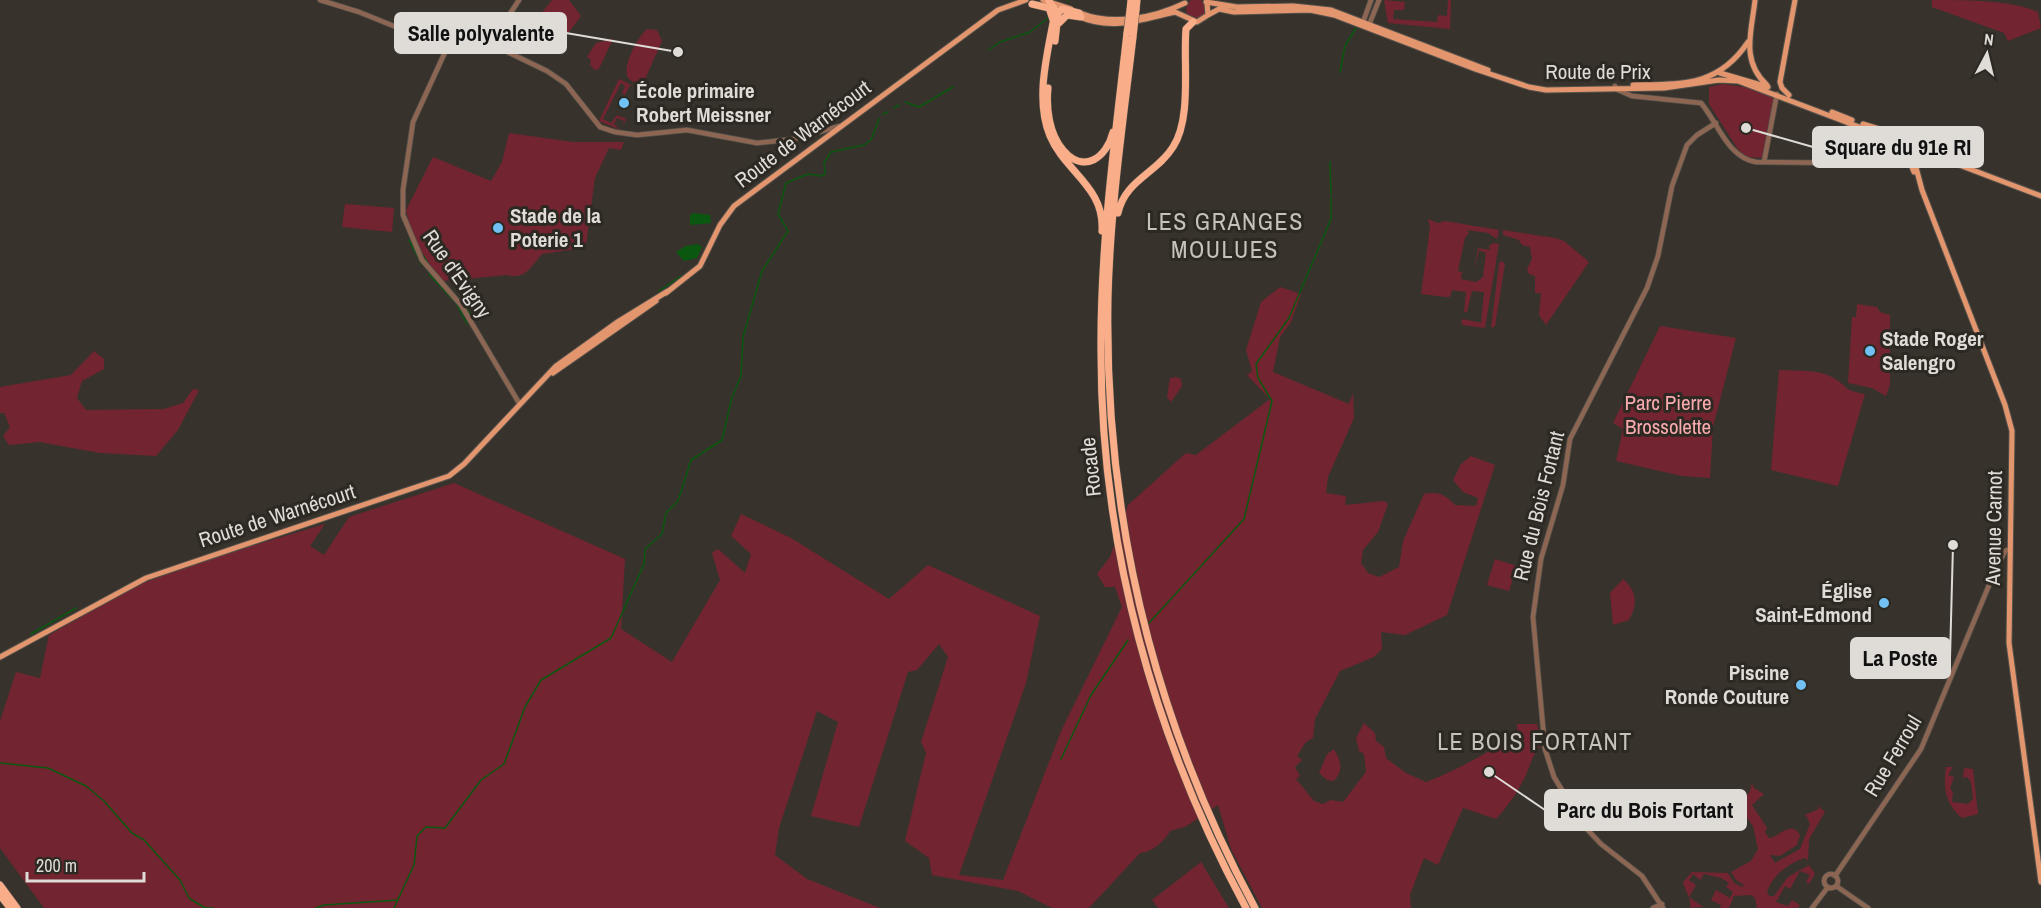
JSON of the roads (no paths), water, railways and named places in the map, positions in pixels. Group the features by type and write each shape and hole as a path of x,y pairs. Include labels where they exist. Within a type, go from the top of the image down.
{"highway":[{"path":"1046,0 1060,9 1080,15"},
{"path":"1131,0 1133,10"},
{"path":"1137,0 1133,10 1130,35 1109,274 1108,365 1112,441 1120,510 1135,591 1165,702 1214,827 1255,908"},
{"path":"1029,2 1051,10 1055,27 1047,105 1053,132 1063,150 1071,157 1085,162 1094,160 1105,152 1111,138 1119,100"},
{"path":"1060,9 1042,98 1046,124 1060,154 1094,193 1101,214 1101,239 1104,248"},
{"path":"1055,27 1065,16 1080,15"},
{"path":"1109,274 1123,196 1133,183 1168,154 1178,139 1182,119 1186,29 1193,22"},
{"name":"Rocade","path":"1130,35 1119,100 1104,248 1101,354 1104,441 1112,512 1140,644 1176,757 1245,908"},
{"path":"0,885 17,908"},
{"path":"0,895 10,908"}],"main road":[{"path":"1755,0 1748,42 1755,69 1777,94"},
{"path":"1789,94 1782,88 1780,82 1795,0"},
{"name":"Route de Prix","path":"1208,15 1205,1 1237,7 1309,6 1331,10 1529,87 1546,90 1688,82 1720,73 1736,60 1748,42"},
{"name":"Route de Warnécourt","path":"980,24 1017,2"},
{"name":"Route de Warnécourt","path":"0,657 146,578 442,480 464,464 542,380 668,291 699,266 706,257 720,225 734,206 1009,3 1029,2 1060,9"},
{"path":"1080,15 1099,19 1146,16 1187,2 1185,14"},
{"name":"Route de Prix","path":"1193,22 1201,21 1219,9 1251,12 1311,10 1363,23"},
{"path":"1080,15 1093,22 1117,24 1149,20 1175,12 1185,14 1193,22"},
{"name":"Route de Prix","path":"1720,73 1736,79"},
{"path":"1703,83 1717,77 1720,73"},
{"name":"Route de Prix","path":"1616,87 1664,88 1736,79"},
{"path":"1736,79 1789,94 1849,120"},
{"path":"1736,79 1911,142 2041,196"},
{"name":"Avenue Carnot","path":"1895,137 1907,154 1922,190 2010,420 2012,449 2009,643 2041,882"},
{"path":"1907,154 1911,142"},
{"name":"Avenue Carnot","path":"1911,142 1913,159 1922,190"},
{"path":"1913,159 1918,153 1928,149"}],"street":[{"path":"320,0 359,12 402,30 452,37 465,36 487,42 544,69 566,84 594,121 608,130 638,135 687,130 737,140 776,142 843,125"},
{"path":"487,42 496,35 519,0"},
{"path":"1363,23 1371,0"},
{"path":"1369,26 1379,0"},
{"name":"Rue d'Evigny","path":"444,36 444,52"},
{"name":"Rue d'Evigny","path":"452,37 413,122 403,190 404,215 422,260 461,305 519,403"},
{"path":"1616,87 1643,98 1701,103 1737,154 1747,161 1842,163 1849,120"},
{"path":"1764,162 1777,94"},
{"name":"Rue du Bois Fortant","path":"1663,906 1649,883 1636,870 1601,844 1577,816 1562,792 1545,749 1533,618 1543,546 1563,485 1570,439 1647,288 1658,256 1672,186 1687,145 1696,135 1716,123"},
{"name":"Rue Ferroul","path":"1835,876 1919,752 1992,578 2005,551 2010,549"},
{"path":"1828,887 1824,883 1825,878 1835,876 1836,886"},
{"path":"1812,908 1828,887 1836,886 1868,908"},
{"path":"1653,908 1663,906"}],"waterway":[{"path":"989,50 1000,42 1030,32 1048,18"},
{"path":"1340,72 1345,46 1356,28"},
{"path":"905,102 919,107 953,87"},
{"path":"894,108 899,105"},
{"path":"883,114 888,112"},
{"path":"394,908 414,865 417,836 426,827 445,828 481,780 504,764 525,707 541,680 611,638 644,564 645,549 662,534 666,513 678,501 691,460 722,440 732,397 741,376 743,337 762,271 788,231 778,214 786,183 808,174 821,176 825,174 824,163 831,152 864,145 871,140 879,119"},
{"path":"1330,162 1331,195"},
{"path":"1149,623 1244,519 1272,401 1258,378 1256,364 1289,318 1331,219 1331,198"},
{"path":"409,240 422,265"},
{"path":"422,254 428,263"},
{"path":"429,274 453,300"},
{"path":"659,291 681,276"},
{"path":"452,291 471,315"},
{"path":"456,303 467,324"},
{"path":"484,339 488,346"},
{"path":"31,634 76,608"},
{"path":"1061,759 1091,695 1128,640"},
{"path":"0,763 48,768 86,786 104,801 132,833 144,840 180,880 189,898 205,908 213,908"},
{"path":"316,908 324,905 398,900"}],"place":[{"name":"Salle polyvalente","path":"678,52"},
{"name":"École primaire Robert Meissner","path":"624,103"},
{"name":"Square du 91e RI","path":"1746,128"},
{"name":"Stade de la Poterie 1","path":"498,228"},
{"name":"Stade Roger Salengro","path":"1870,351"},
{"name":"La Poste","path":"1953,545"},
{"name":"Église Saint-Edmond","path":"1884,603"},
{"name":"Piscine Ronde Couture","path":"1801,685"},
{"name":"Parc du Bois Fortant","path":"1489,772"}],"district":[{"name":"LES GRANGES MOULUES","path":"1225,236"},
{"name":"LE BOIS FORTANT","path":"1535,742"}],"park label":[{"name":"Parc Pierre Brossolette","path":"1668,415"}]}
